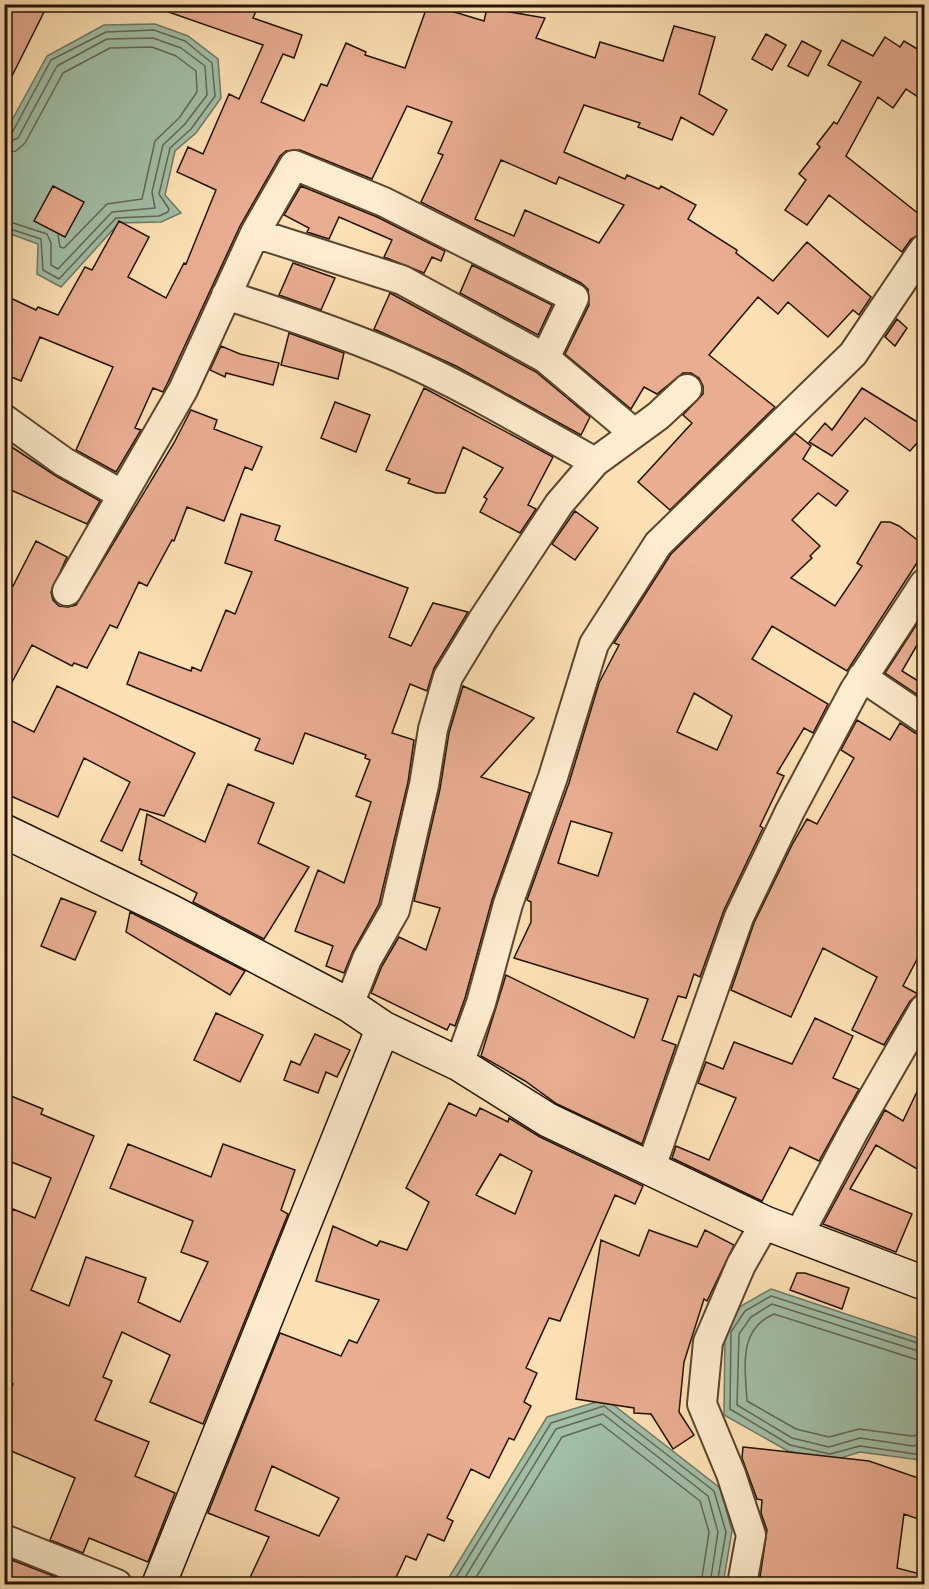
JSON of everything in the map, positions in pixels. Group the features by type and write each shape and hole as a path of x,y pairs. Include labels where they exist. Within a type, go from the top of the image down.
{"street":[{"path":"67,591 183,390 255,233 294,165 384,202 574,298 545,358"},
{"path":"255,233 402,280 545,358 633,432"},
{"path":"459,1064 481,1003 508,904 553,777 594,644 658,544 853,354 924,249"},
{"path":"226,295 312,323 397,357 459,386 596,462"},
{"path":"349,1005 367,959 395,910 424,785 433,729 448,677 559,504 596,462 657,416 687,389"},
{"path":"4,419 64,462 121,494"},
{"path":"650,1170 739,917 790,811 862,677 924,584"},
{"path":"862,677 924,719"},
{"path":"4,831 168,910 349,1005 383,1028 459,1064 549,1120 650,1170 765,1223 924,1282"},
{"path":"799,1234 855,1129 924,1009"},
{"path":"159,1584 383,1028"},
{"path":"742,1584 751,1535 731,1474 702,1404 708,1342 741,1265 765,1223"},
{"path":"4,1539 117,1584"}],"water":[{"path":"155,24 188,36 218,59 221,98 196,133 175,151 165,195 181,213 161,222 119,223 61,287 37,274 38,244 5,232 5,133 47,56 104,25"},
{"path":"771,1289 924,1340 924,1453 920,1460 860,1452 831,1461 788,1451 724,1415 725,1330 741,1306"},
{"path":"606,1399 720,1488 732,1531 723,1584 445,1584 547,1417"}],"building":[{"path":"4,4 48,4 4,92"},
{"path":"158,4 259,4 253,18 302,35 294,58 283,54 261,102 304,121 321,84 327,86 346,43 366,52 365,55 405,68 428,4 484,21 487,8 545,18 536,38 595,58 600,42 663,61 674,26 715,37 699,94 727,110 713,135 681,117 672,140 638,127 640,123 584,105 564,152 625,179 627,175 659,189 661,186 696,205 688,219 737,250 736,253 773,281 807,242 871,297 859,315 853,310 828,337 788,302 778,314 758,297 709,355 775,407 670,510 638,482 692,423 683,415 703,394 703,386 699,378 691,373 683,373 657,394 644,387 631,409 565,354 589,305 588,289 581,283 421,202 443,155 438,153 452,122 407,106 372,179 300,150 286,151 280,156 240,226 163,392 153,388 135,428 141,430 116,472 76,450 113,367 40,337 21,381 4,374 4,295 36,310 38,307 58,315 85,267 92,270 119,221 149,237 128,277 166,298 184,263 186,264 216,190 177,172 188,147 203,154 229,94 239,99 263,45 157,8","holes":["501,160 556,184 559,177 624,205 599,243 525,210 514,236 475,219"]},
{"path":"766,34 786,45 772,70 752,59"},
{"path":"885,37 900,47 904,41 924,53 924,101 906,89 893,108 878,97 846,156 924,218 924,233 911,239 902,252 829,195 807,225 785,210 806,180 799,174 820,147 817,144 834,122 837,124 861,82 828,65 842,40 873,56"},
{"path":"802,41 821,51 808,76 788,66"},
{"path":"53,186 84,202 65,237 34,221"},
{"path":"301,186 377,217 445,251 441,261 432,257 424,273 384,257 392,240 339,217 329,239 307,232 309,228 284,215"},
{"path":"293,263 335,278 321,310 279,295"},
{"path":"472,265 552,305 538,335 460,293"},
{"path":"390,293 536,372 590,417 581,435 456,366 374,329"},
{"path":"897,319 907,328 895,346 885,337"},
{"path":"289,333 344,353 338,379 281,365"},
{"path":"221,346 240,354 279,363 273,385 226,373 225,377 210,370"},
{"path":"424,388 553,457 528,505 536,509 520,533 480,512 487,499 484,497 503,468 463,447 445,493 436,493 408,483 410,479 386,470"},
{"path":"862,388 924,426 924,435 910,451 865,418 832,456 809,442 825,423 832,430"},
{"path":"335,402 370,415 356,452 321,438"},
{"path":"191,410 217,420 214,429 262,447 252,470 245,467 224,521 187,507 174,541 172,540 147,586 139,582 117,628 110,625 87,668 74,663 72,666 32,645 4,697 4,581 13,586 36,541 67,557 51,592 53,600 59,606 76,605 174,443"},
{"path":"795,433 811,446 803,459 848,491 836,506 818,493 792,520 820,546 810,556 812,558 791,578 835,606 862,566 857,563 881,522 890,522 899,526 924,545 924,552 847,671 772,626 752,659 828,704 813,733 804,728 777,773 784,776 760,826 763,828 724,910 700,977 694,974 686,998 678,996 662,1040 676,1045 642,1144 557,1104 525,1081 481,1056 506,975 634,1038 648,999 514,958 531,922 531,902 527,900 569,783 599,683 619,645 614,643 671,554","holes":["694,693 732,716 717,750 677,732","571,821 612,833 598,876 558,863"]},
{"path":"4,442 100,501 87,524 4,487"},
{"path":"575,511 598,528 575,560 552,544"},
{"path":"241,514 280,526 275,540 408,588 389,637 411,646 433,603 468,612 434,668 427,691 410,684 392,733 414,740 408,782 379,904 353,951 344,973 326,966 333,946 295,931 318,870 344,883 371,802 356,796 370,760 365,758 366,755 305,733 293,764 255,750 260,739 127,684 139,652 191,671 192,667 201,671 226,610 235,614 252,572 225,563"},
{"path":"924,613 924,633 902,671 923,684 924,681 924,699 885,673"},
{"path":"57,686 195,753 164,816 140,809 122,851 101,841 130,782 84,758 58,817 4,793 4,717 34,732"},
{"path":"463,686 534,718 481,777 530,793 492,900 465,998 455,1026 450,1024 447,1030 371,993 382,966 399,937 426,950 440,908 414,901 440,789 449,733"},
{"path":"857,720 890,740 900,723 915,733 924,735 924,946 903,986 918,994 910,1001 884,1045 852,1030 877,977 823,948 791,1017 731,990 754,923 793,843 807,819 817,824 854,758 841,750"},
{"path":"228,784 274,803 258,843 309,867 264,939 193,902 197,893 141,864 142,861 139,860 147,814 205,842"},
{"path":"61,898 96,912 75,960 41,946"},
{"path":"130,912 245,971 230,995 126,932"},
{"path":"216,1013 263,1035 240,1082 194,1060"},
{"path":"815,1018 853,1036 833,1078 859,1089 819,1161 790,1147 762,1201 672,1158 676,1146 709,1160 736,1098 698,1083 706,1062 723,1069 734,1042 792,1064"},
{"path":"315,1034 350,1050 337,1077 326,1072 318,1093 284,1080 291,1061 300,1065"},
{"path":"924,1077 924,1173 876,1145 850,1189 912,1214 896,1252 823,1224 885,1110 903,1121"},
{"path":"11,1096 43,1109 41,1114 94,1136 31,1290 69,1306 86,1257 146,1278 138,1302 180,1322 208,1262 181,1252 193,1221 110,1188 128,1144 211,1177 223,1144 295,1170 281,1210 288,1214 203,1424 150,1402 170,1355 122,1332 103,1377 112,1381 95,1420 149,1442 135,1476 175,1493 148,1562 89,1538 83,1553 50,1540 75,1478 4,1448 4,1403 13,1384 4,1381 4,1229 13,1209 35,1218 51,1178 4,1159 4,1111"},
{"path":"449,1103 476,1116 480,1108 508,1122 509,1118 540,1137 643,1186 635,1204 615,1195 560,1321 549,1318 526,1368 537,1373 524,1402 531,1406 514,1440 509,1438 489,1478 471,1469 447,1518 453,1521 444,1541 428,1534 416,1560 406,1556 393,1584 247,1584 269,1537 208,1513 280,1333 341,1356 349,1340 357,1343 379,1300 316,1281 333,1226 377,1246 380,1241 407,1250 429,1202 406,1188","holes":["500,1154 532,1171 515,1214 476,1195","272,1466 339,1498 319,1536 255,1510"]},
{"path":"649,1230 697,1247 705,1230 734,1245 707,1301 704,1299 684,1362 679,1412 694,1435 673,1449 651,1414 634,1413 634,1408 576,1399 601,1240 639,1256"},
{"path":"797,1273 805,1273 849,1288 842,1309 790,1290"},
{"path":"743,1447 869,1461 924,1480 924,1521 904,1514 897,1568 924,1575 924,1584 759,1584 767,1530 761,1513 762,1500 757,1499 742,1458"},
{"path":"4,1557 74,1584 4,1584"}]}
